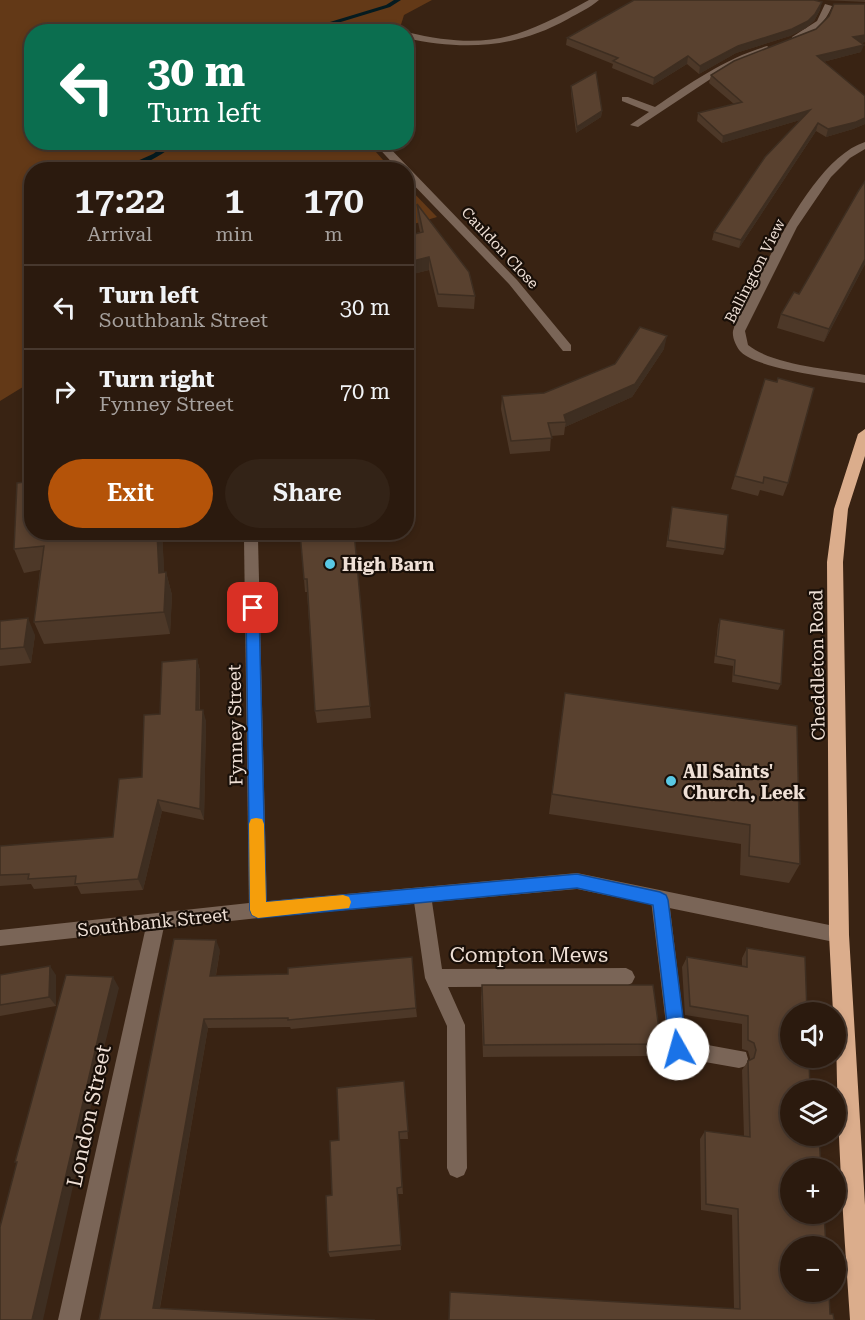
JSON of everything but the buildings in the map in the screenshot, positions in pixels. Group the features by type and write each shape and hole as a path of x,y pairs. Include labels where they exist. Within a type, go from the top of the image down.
{"highway":[{"name":"Cheddleton Road","path":"862,1320 857,1141 839,935 835,562 841,509 860,464 865,434"}],"street":[{"path":"414,37 458,43 511,39 553,24 595,0"},
{"path":"783,44 810,32 821,22 823,5 839,6"},
{"path":"635,125 726,65 773,47"},
{"path":"626,99 656,111"},
{"name":"Ballington View","path":"865,145 853,149 813,193 772,265 739,331 746,351 774,361 865,379"},
{"name":"Cauldon Close","path":"386,150 398,162"},
{"name":"Cauldon Close","path":"414,178 513,282 567,348"},
{"name":"Fynney Street","path":"251,540 258,910"},
{"name":"Southbank Street","path":"0,938 258,910 577,881 660,900 839,935"},
{"name":"Compton Mews","path":"422,895 434,978 456,1025 457,1168"},
{"path":"660,900 678,1049 739,1059"},
{"name":"London Street","path":"69,1320 156,922"},
{"name":"Compton Mews","path":"434,978 626,977"}],"shaded area":[{"path":"0,0 432,0 404,15 401,24 24,24 24,150 374,150 385,162 24,162 24,386 0,401"},
{"path":"414,193 437,217 414,224"}],"waterway":[{"path":"327,24 388,6 398,0"},
{"path":"139,162 163,150"}],"slow traffic":[{"path":"256,824 258,910 343,902"}],"place":[{"name":"High Barn","path":"330,564"},
{"name":"All Saints' Church, Leek","path":"671,781"}],"route":[{"path":"253,608 258,910 577,881 660,900 678,1049"}]}
